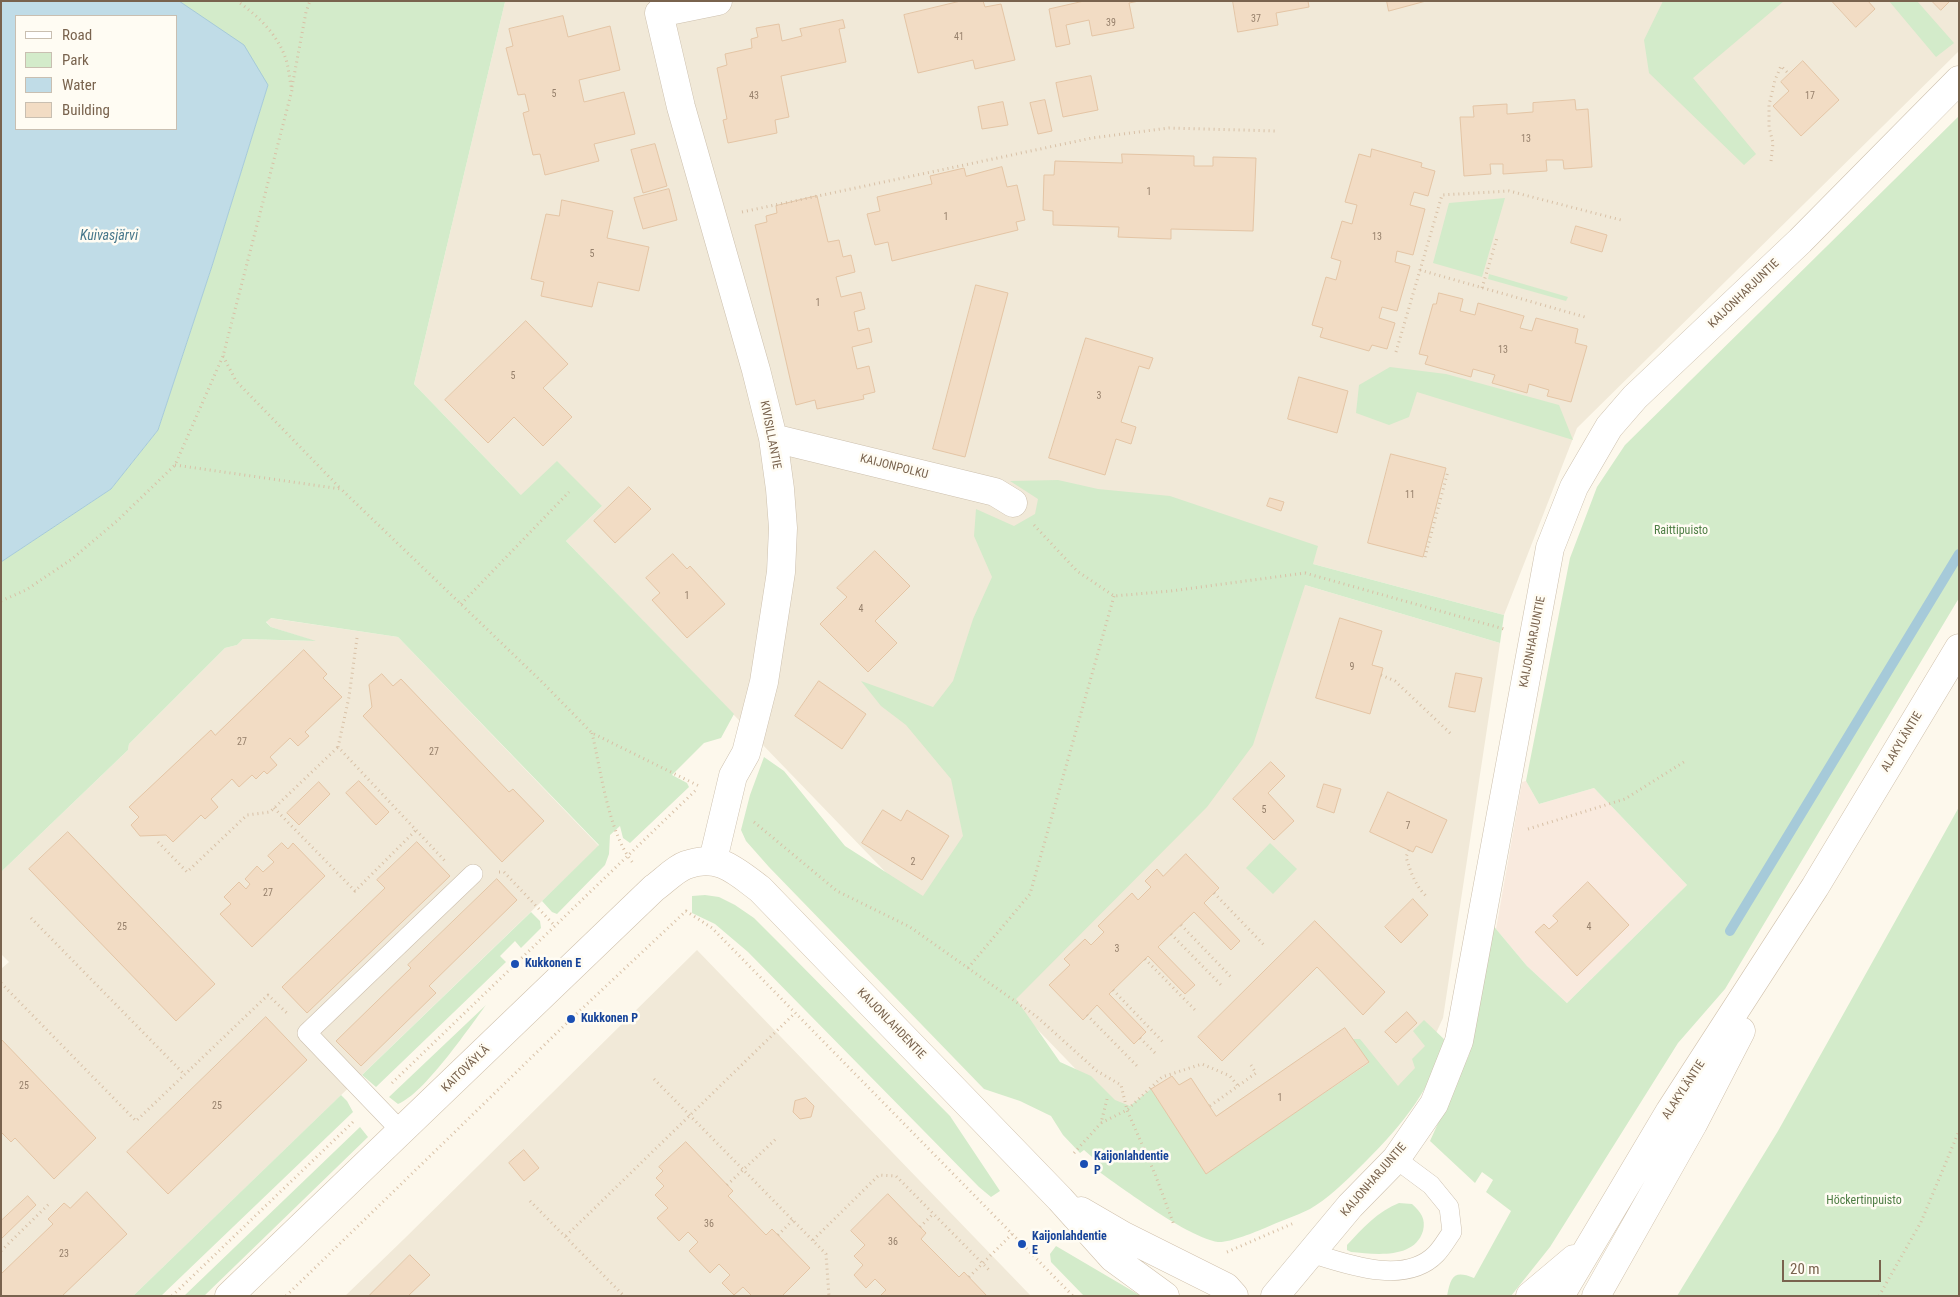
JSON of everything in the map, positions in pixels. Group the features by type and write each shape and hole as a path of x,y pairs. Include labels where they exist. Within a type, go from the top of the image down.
{"street":[{"name":"KIVISILLANTIE","path":"713,860 733,776 746,753 764,682 781,572 783,528 773,438 756,370 681,107 659,13 718,1"},
{"name":"KAIJONHARJUNTIE","path":"1274,1296 1350,1206 1396,1159 1434,1104 1459,1041 1550,548 1574,487 1609,427 1635,397 1800,241 1959,80"},
{"name":"KAIJONPOLKU","path":"773,438 995,492 1013,503"},
{"name":"ALAKYLÄNTIE","path":"1560,1296 1670,1110 1815,887 1959,648"},
{"name":"KAITOVÄYLÄ","path":"229,1296 654,888 685,865 713,860"},
{"name":"KAIJONLAHDENTIE","path":"713,860 734,870 760,889 1060,1199 1112,1258 1165,1296"},
{"name":"ALAKYLÄNTIE","path":"1596,1296 1693,1124 1815,887"},
{"name":"KAIJONLAHDENTIE","path":"1060,1199 1124,1236 1226,1287 1234,1296"},
{"path":"1530,1296 1590,1245"}],"lane":[{"path":"401,1131 307,1033 473,874"},
{"path":"1311,1253 1352,1266 1395,1272 1419,1265 1436,1255 1452,1232 1449,1207 1432,1185 1396,1159"}],"path":[{"path":"237,1 255,13 271,33 284,55 292,90"},
{"path":"1,601 26,590 72,559 118,520 175,465 223,356 292,90 306,12 310,1"},
{"path":"1771,161 1773,143 1769,127 1768,105 1781,66 1789,74"},
{"path":"712,218 1092,138 1169,128 1276,131"},
{"path":"1396,352 1442,195 1509,191 1621,220"},
{"path":"1482,288 1497,238"},
{"path":"1420,270 1585,317"},
{"path":"172,1296 700,786 592,733 541,681 341,489 236,382 223,356"},
{"path":"175,465 341,489"},
{"path":"1425,558 1448,471"},
{"path":"461,604 569,492"},
{"path":"1013,503 1078,571 1114,596 1171,591 1305,573 1534,638"},
{"path":"968,968 1030,894 1114,596"},
{"path":"158,842 188,872 247,815 270,812 338,747 357,638"},
{"path":"1381,674 1395,681 1451,734"},
{"path":"592,733 616,836 628,857"},
{"path":"338,747 452,868 473,874 504,872 555,926"},
{"path":"1497,838 1625,799 1687,760"},
{"path":"727,799 837,891 910,927 1036,1016 1097,1071 1121,1085 1127,1110 1155,1174 1174,1226"},
{"path":"274,808 356,891 416,830"},
{"path":"1409,850 1406,857 1411,873 1419,889 1427,897"},
{"path":"1214,893 1265,946"},
{"path":"286,1296 571,1019 686,911 712,928 1072,1296"},
{"path":"31,918 184,1075"},
{"path":"1181,925 1232,978"},
{"path":"1171,934 1223,987"},
{"path":"1146,959 1197,1012"},
{"path":"1,983 136,1122 268,995 307,1033"},
{"path":"1113,990 1164,1043"},
{"path":"566,1236 795,1013"},
{"path":"1087,1015 1138,1068"},
{"path":"1140,1038 1155,1053"},
{"path":"1210,1106 1256,1073 1249,1062"},
{"path":"1074,1153 1101,1123 1127,1110 1162,1077 1202,1064 1230,1076 1238,1086"},
{"path":"654,1079 826,1254 829,1296"},
{"path":"1101,1123 1107,1099"},
{"path":"1879,1296 1921,1222 1959,1131"},
{"path":"728,1185 778,1136"},
{"path":"813,1240 879,1175 896,1176 989,1270"},
{"path":"530,1201 624,1296"},
{"path":"1,1251 51,1202"},
{"path":"920,1227 933,1214"},
{"path":"778,1234 793,1220"},
{"path":"1224,1253 1296,1223"},
{"path":"969,1277 1012,1234"}],"shaded area":[{"path":"1959,1 1959,51 1577,428 1504,615 1313,564 1305,585 1500,643 1443,1018 1402,1107 1232,1231 566,541 602,506 521,495 414,384 505,2"},
{"path":"270,618 398,637 599,846 133,1296 1,1296 1,969 9,962 1,954 1,872 128,750 129,744 225,648 237,645 243,639 314,641 271,627 266,621"},
{"path":"1526,781 1539,804 1594,788 1687,885 1567,1003 1527,966 1496,929 1522,782"},
{"path":"697,950 1031,1296 345,1296 404,1239"}],"green space":[{"path":"179,1 508,1 505,2 414,384 521,495 557,461 602,506 566,541 734,714 721,738 704,743 672,775 687,783 689,787 630,843 623,838 620,826 610,835 609,854 605,865 557,914 552,912 542,901 599,845 398,637 271,618 266,622 271,627 316,641 243,639 237,645 225,648 129,744 128,750 1,872 1,562 111,489 158,430 212,266 268,85"},
{"path":"1663,1 1784,1 1693,78 1756,154 1744,165 1649,73 1644,40"},
{"path":"1889,1 1917,1 1954,43 1936,57"},
{"name":"Raittipuisto","path":"1959,116 1959,598 1725,989 1678,1043 1550,1247 1511,1296 1447,1296 1452,1279 1455,1276 1462,1275 1474,1278 1511,1211 1486,1192 1493,1180 1482,1172 1475,1183 1430,1141 1469,1055 1491,923 1527,966 1567,1003 1687,885 1594,788 1539,804 1526,781 1570,558 1597,487 1625,445"},
{"path":"1505,198 1482,277 1433,263 1449,203"},
{"path":"1489,274 1568,297 1566,301 1488,279"},
{"path":"1390,367 1446,374 1559,405 1573,440 1417,392 1409,417 1389,425 1356,413 1359,385"},
{"path":"1058,480 1098,489 1170,496 1318,546 1313,564 1504,615 1500,643 1305,585 1253,745 1207,807 1016,999 1060,1062 1091,1076 1115,1100 1130,1106 1151,1089 1206,1173 1369,1063 1353,1039 1360,1039 1398,1086 1415,1068 1412,1059 1425,1046 1413,1031 1424,1020 1447,1042 1430,1079 1410,1111 1372,1155 1340,1186 1323,1201 1310,1209 1229,1241 1218,1242 1205,1238 1173,1222 1095,1169 1099,1163 1084,1150 1080,1153 1063,1135 1051,1116 1020,1101 984,1089 769,867 746,841 741,830 750,795 764,757 784,771 845,846 923,896 963,836 951,779 906,725 881,706 861,681 933,707 953,681 973,619 992,577 974,536 976,509 1014,526 1035,514 1038,499 1010,481"},
{"name":"Höckertinpuisto","path":"1959,807 1959,1296 1677,1296 1778,1131"},
{"path":"1270,843 1297,869 1273,894 1246,868"},
{"path":"692,896 719,897 735,905 754,918 785,949 950,1116 1000,1191 991,1197 979,1187 748,952 715,924 692,913"},
{"path":"531,912 540,921 541,928 521,948 515,941 500,956 506,962 376,1087 362,1075"},
{"path":"486,1005 445,1060 420,1088 409,1098 398,1104 389,1097"},
{"path":"341,1095 353,1112 161,1296 133,1296"},
{"path":"360,1127 368,1137 204,1296 184,1296"},
{"path":"1399,1203 1412,1204 1423,1219 1423,1231 1411,1247 1402,1251 1382,1254 1351,1252 1347,1250 1347,1245 1371,1221 1391,1206"},
{"path":"1056,1246 1141,1296 1084,1296 1051,1262 1050,1254"}],"water":[{"name":"Kuivasjärvi","path":"1,1 179,1 244,45 268,85 212,266 158,430 111,489 1,562"}],"building":[{"path":"961,1 983,1 985,7 1001,4 1015,60 975,69 973,60 918,73 904,15"},
{"path":"1084,1 1139,1 1129,3 1134,28 1092,36 1089,20 1066,25 1070,44 1056,47 1049,9"},
{"path":"1233,1 1308,1 1309,7 1276,13 1278,25 1238,32"},
{"path":"1387,1 1426,1 1389,11"},
{"path":"1832,1 1868,1 1875,9 1856,27"},
{"path":"1932,1 1950,1 1941,10"},
{"path":"563,16 568,37 610,26 620,70 579,80 584,102 624,92 635,134 594,144 599,161 545,175 540,154 533,155 523,113 529,111 525,94 518,95 506,48 513,46 509,29"},
{"path":"843,20 845,28 839,29 846,62 781,76 789,117 775,120 777,133 728,143 723,120 727,119 717,68 727,65 725,54 752,48 751,39 758,37 756,28 779,24 782,41 802,36 800,29"},
{"path":"1803,61 1839,100 1801,136 1773,106 1789,91 1781,82"},
{"path":"1091,76 1098,110 1063,117 1056,83"},
{"path":"1045,100 1052,131 1038,134 1030,103"},
{"path":"1575,100 1576,110 1588,109 1592,167 1564,169 1563,160 1546,160 1547,171 1503,174 1503,164 1490,164 1491,174 1464,176 1460,117 1474,117 1473,106 1507,104 1507,114 1533,112 1533,103"},
{"path":"1003,102 1008,125 982,129 978,107"},
{"path":"655,144 667,186 643,193 631,150"},
{"path":"1372,149 1422,163 1421,167 1435,171 1428,196 1414,192 1410,205 1425,209 1413,255 1397,251 1395,262 1410,266 1397,311 1382,307 1379,318 1395,323 1387,349 1372,345 1369,351 1320,337 1323,328 1312,325 1326,277 1336,280 1341,261 1331,258 1342,221 1352,224 1357,205 1345,202 1359,154 1370,157"},
{"path":"1122,154 1194,156 1194,166 1213,166 1213,157 1256,158 1253,231 1171,229 1171,239 1118,237 1119,227 1053,225 1053,211 1043,210 1044,175 1054,175 1055,161 1122,163"},
{"path":"1002,167 1007,187 1017,185 1025,220 1016,222 1018,230 892,261 888,242 875,245 867,214 880,211 877,197 932,184 930,176 964,168 966,176"},
{"path":"669,189 677,220 643,229 634,198"},
{"path":"817,196 828,242 839,240 843,257 851,255 855,272 836,277 841,297 861,292 865,309 854,312 858,331 869,328 872,342 852,347 857,369 869,366 875,392 863,395 864,399 817,409 815,400 796,405 755,225 767,222 766,216 777,213 776,206"},
{"path":"562,200 613,211 607,238 649,247 639,291 598,282 592,307 541,296 544,282 531,279 546,214 559,216"},
{"path":"1576,226 1607,235 1602,252 1571,243"},
{"path":"976,285 1008,293 965,457 933,449"},
{"path":"1439,293 1463,299 1460,311 1475,315 1478,303 1524,316 1520,328 1532,331 1536,318 1578,329 1575,343 1587,346 1571,402 1547,396 1549,390 1529,384 1527,393 1492,383 1495,375 1473,369 1471,377 1425,364 1428,356 1419,354 1433,304 1436,304"},
{"path":"526,321 568,364 543,388 572,417 543,446 514,417 488,443 445,400"},
{"path":"1086,338 1153,358 1149,369 1139,366 1121,422 1136,427 1131,444 1116,439 1105,475 1049,458"},
{"path":"1299,377 1348,391 1337,433 1288,419"},
{"path":"1391,454 1446,468 1423,557 1368,543"},
{"path":"629,487 651,509 615,543 594,521"},
{"path":"1270,498 1284,502 1281,511 1267,506"},
{"path":"875,551 910,586 875,621 897,643 868,672 820,624 847,597 837,588"},
{"path":"673,554 687,569 690,566 725,604 687,638 652,600 660,593 646,578"},
{"path":"1340,618 1382,631 1372,665 1383,668 1370,714 1316,698"},
{"path":"304,650 327,674 323,678 342,697 305,732 309,736 298,746 290,738 270,757 277,765 267,774 264,771 256,779 252,775 239,787 232,779 211,799 218,807 205,819 201,815 173,842 166,835 140,836 131,825 139,817 129,807 211,730 215,735"},
{"path":"1456,673 1482,678 1475,712 1449,707"},
{"path":"382,674 393,686 401,679 509,792 513,789 544,821 502,862 363,716 372,707 369,685"},
{"path":"819,681 866,714 842,749 795,716"},
{"path":"1271,762 1285,776 1268,793 1294,821 1274,840 1233,799"},
{"path":"359,781 389,812 376,825 346,793"},
{"path":"319,782 330,794 299,825 287,813"},
{"path":"1324,784 1341,789 1334,813 1317,807"},
{"path":"1388,792 1447,820 1432,853 1416,846 1413,852 1370,832"},
{"path":"883,810 901,821 907,810 949,836 922,880 862,843"},
{"path":"68,832 215,984 176,1021 29,869"},
{"path":"417,842 450,876 307,1013 282,987 385,888 377,880"},
{"path":"282,843 288,849 293,843 325,876 252,947 220,914 231,904 224,897 239,882 246,889 250,884 245,879 257,866 263,872 274,862 268,856"},
{"path":"1186,854 1219,888 1204,903 1240,941 1231,950 1194,912 1158,947 1195,985 1185,994 1148,956 1109,994 1146,1032 1134,1044 1097,1005 1083,1020 1049,985 1070,965 1064,959 1085,939 1091,945 1104,932 1098,926 1132,893 1138,900 1151,887 1145,881 1157,869 1163,876"},
{"path":"497,879 517,900 429,986 436,993 361,1066 336,1041 411,968 408,965"},
{"path":"1588,882 1629,925 1577,976 1535,932 1544,924 1549,929 1558,921 1553,916"},
{"path":"1413,899 1428,915 1401,943 1385,927"},
{"path":"1315,921 1385,992 1363,1015 1317,967 1222,1061 1198,1037"},
{"path":"1407,1012 1417,1023 1396,1043 1385,1032"},
{"path":"266,1017 307,1060 168,1194 127,1152"},
{"path":"1345,1028 1369,1062 1206,1174 1151,1089 1172,1076 1179,1085 1191,1078 1216,1116"},
{"path":"1,1039 96,1138 54,1179 15,1138 11,1142 1,1132"},
{"path":"806,1098 814,1106 811,1117 800,1119 793,1112 795,1101"},
{"path":"686,1142 733,1191 728,1196 766,1235 772,1229 810,1268 782,1296 752,1296 743,1287 734,1295 722,1283 730,1275 719,1264 710,1273 689,1251 698,1242 688,1232 679,1241 657,1218 668,1208 655,1195 664,1186 656,1178 663,1171 659,1167"},
{"path":"524,1150 539,1168 524,1181 509,1163"},
{"path":"87,1192 127,1234 62,1296 1,1296 1,1274 53,1224 48,1219 64,1203 70,1208"},
{"path":"888,1194 926,1233 921,1239 959,1277 964,1272 987,1296 880,1296 886,1290 875,1279 866,1288 854,1275 863,1265 854,1256 865,1245 851,1231"},
{"path":"28,1196 36,1205 1,1239 1,1221"},
{"path":"410,1255 430,1275 408,1296 369,1296"}],"waterway":[{"path":"1730,931 1959,554"}],"place":[{"name":"Kukkonen E","path":"515,964"},
{"name":"Kukkonen P","path":"571,1019"},
{"name":"Kaijonlahdentie P","path":"1084,1164"},
{"name":"Kaijonlahdentie E","path":"1022,1244"}]}
